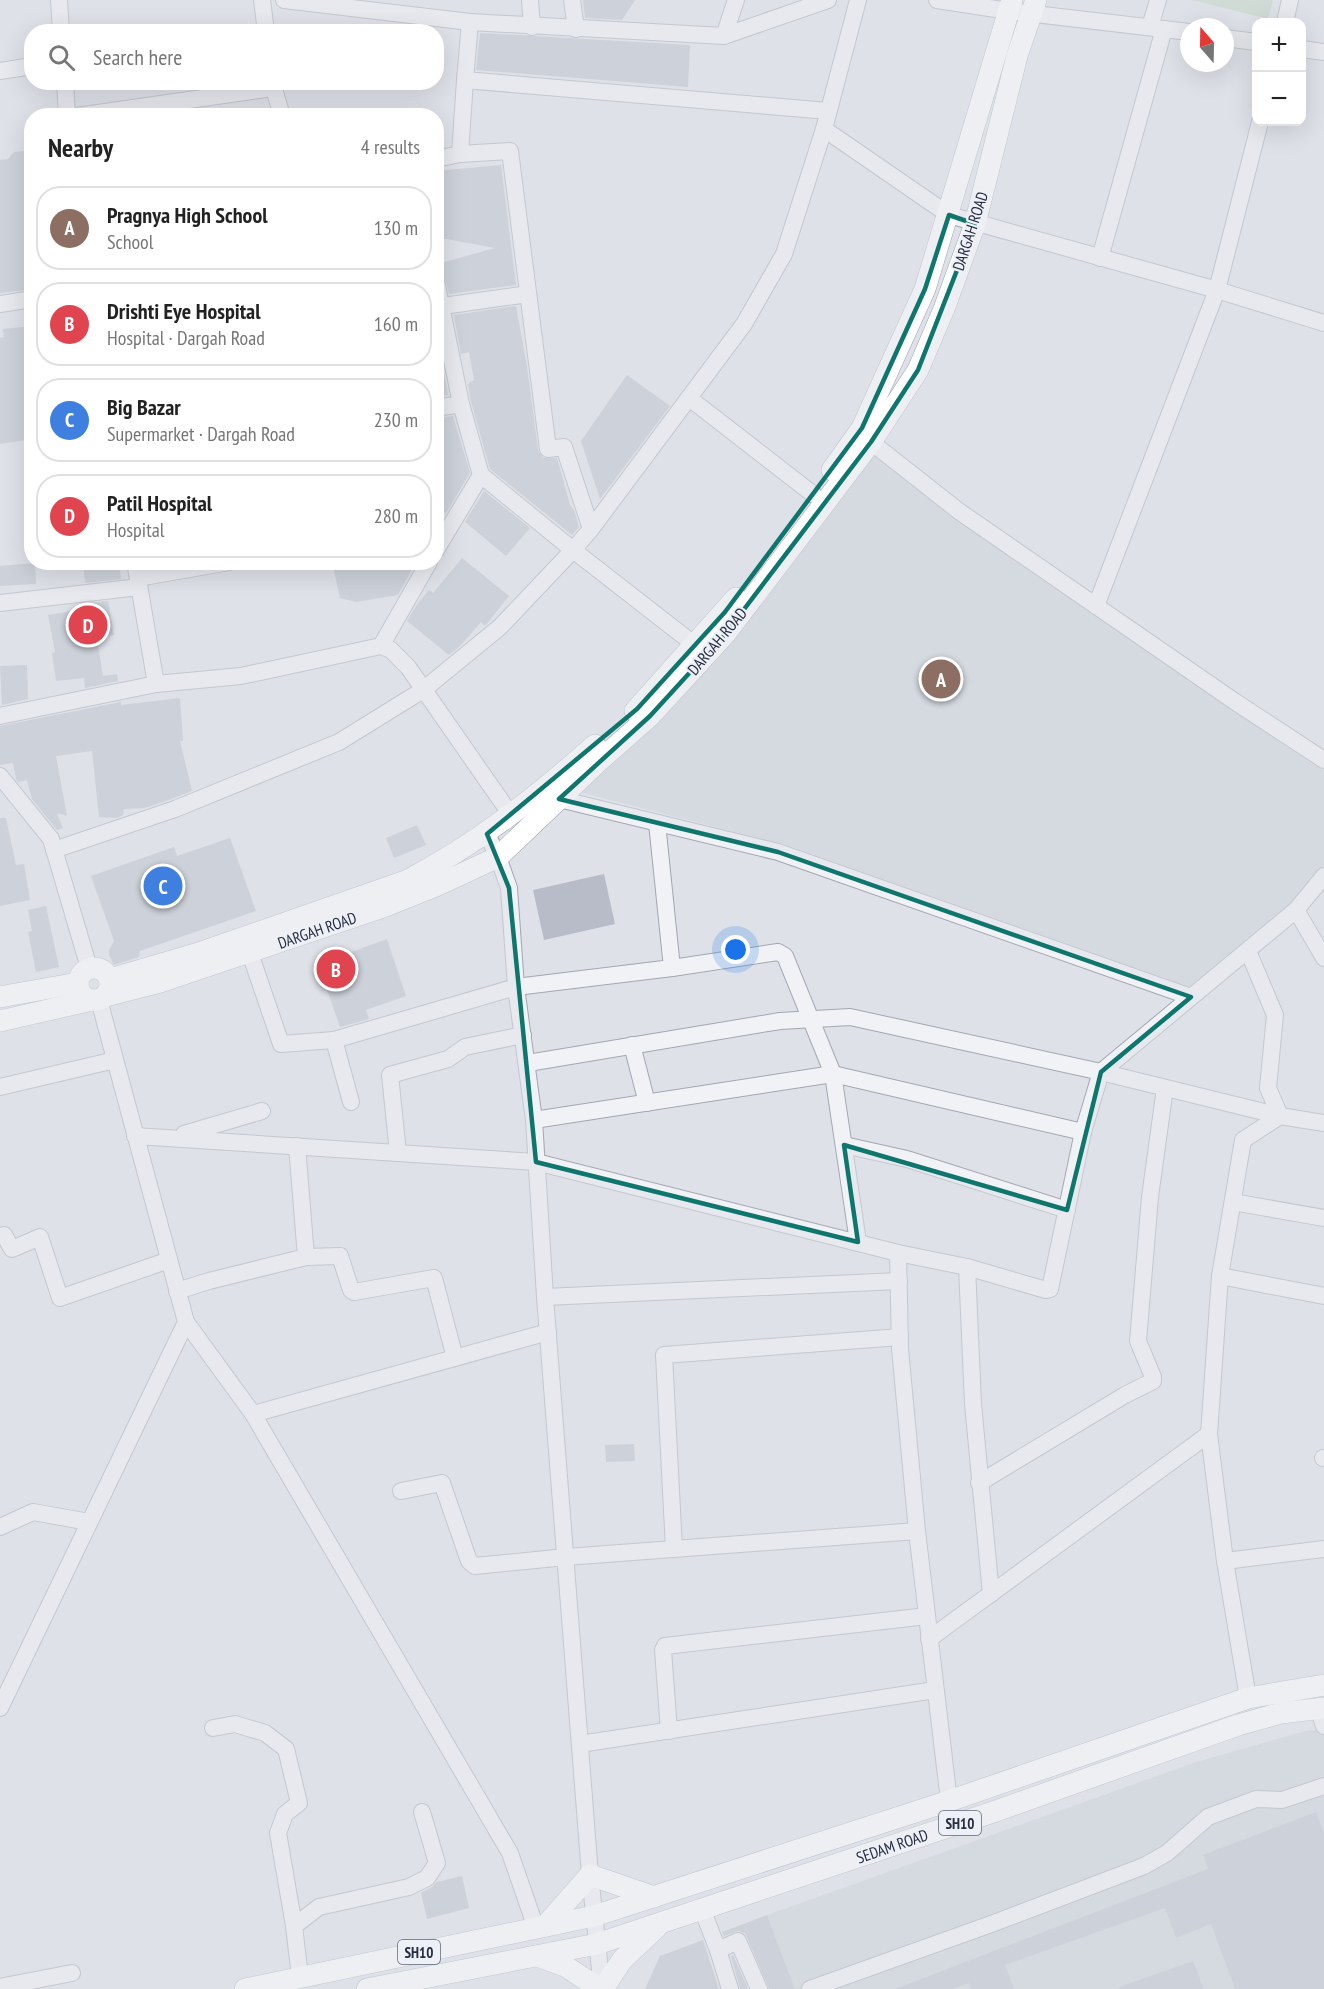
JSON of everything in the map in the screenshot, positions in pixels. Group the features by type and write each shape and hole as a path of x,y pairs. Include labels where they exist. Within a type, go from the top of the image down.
{"main road":[{"name":"DARGAH ROAD","path":"101,994 202,952 406,881 430,869 487,834 637,710 725,612 862,428 925,290 1011,5"},
{"name":"DARGAH ROAD","path":"0,1021 101,994 160,982 250,953 383,907 498,857 650,716 720,640 871,442 918,370 944,309 975,224 1017,56 1034,7"},
{"path":"0,997 102,969 101,994 82,994 83,976"},
{"name":"SH10","path":"245,1989 594,1916 949,1802 1248,1698 1324,1684"},
{"name":"SEDAM ROAD","path":"597,1944 996,1810 1238,1725 1281,1713 1322,1714"},
{"path":"540,1927 590,1875 654,1897"},
{"path":"537,1956 565,1966 602,1989 622,1960 661,1923"},
{"name":"SH10","path":"367,1989 597,1944"}],"street":[{"path":"59,0 60,24"},
{"path":"262,0 265,24"},
{"path":"284,0 326,3 470,22 724,36 828,0"},
{"path":"530,0 532,27"},
{"path":"572,0 576,28"},
{"path":"724,36 736,0"},
{"path":"54,850 175,809 339,742 423,690 500,627 573,550 744,324 784,254 824,129 858,0"},
{"path":"938,0 1034,7 1180,31"},
{"path":"1100,258 1157,28 1158,0"},
{"path":"1286,18 1290,0"},
{"path":"460,154 470,22"},
{"path":"1234,39 1252,41"},
{"path":"1306,50 1324,52"},
{"path":"0,72 24,68"},
{"path":"465,80 828,111"},
{"path":"65,90 67,108"},
{"path":"127,108 241,90"},
{"path":"274,90 279,108"},
{"path":"1096,606 1217,290 1259,126"},
{"path":"824,129 949,215 1324,322"},
{"path":"444,157 510,151 548,449 564,447 591,529"},
{"path":"444,306 528,294"},
{"path":"0,304 24,300"},
{"path":"444,329 461,404 481,475 694,645"},
{"path":"689,398 814,495"},
{"path":"444,407 461,404"},
{"path":"871,442 960,513 1324,760"},
{"path":"444,525 481,475"},
{"path":"0,603 177,570"},
{"path":"381,646 424,570"},
{"path":"138,576 156,684"},
{"path":"0,716 156,684 240,676 381,646 391,650 408,667 511,815"},
{"path":"0,776 51,839 83,976"},
{"path":"559,799 778,852 1191,996"},
{"path":"657,823 672,968"},
{"path":"487,834 509,888 516,987 534,1120 545,1297 590,1875 602,1989"},
{"path":"135,1136 536,1162 898,1253 967,1267 1048,1290 1052,1287 1083,1132 1101,1072 1296,910 1324,876"},
{"path":"1296,910 1324,958"},
{"path":"1248,951 1275,1015 1268,1088 1280,1116"},
{"path":"250,953 281,1044 334,1040 516,987 781,952 785,956 833,1074 858,1242"},
{"path":"101,994 115,1060 186,1322 253,1414 510,1853 540,1927"},
{"path":"528,1064 780,1021 850,1017 1101,1072 1280,1116 1324,1123"},
{"path":"398,1153 390,1075 448,1059 465,1047 523,1035"},
{"path":"334,1040 351,1102"},
{"path":"632,1045 647,1103"},
{"path":"0,1087 115,1060"},
{"path":"534,1120 833,1074 1083,1132"},
{"path":"979,1483 1125,1395 1153,1381 1137,1341 1149,1197 1165,1088"},
{"path":"172,1138 262,1111"},
{"path":"1248,1698 1209,1434 1220,1276 1243,1140 1280,1116"},
{"path":"844,1145 907,1160 1067,1210"},
{"path":"297,1146 306,1257"},
{"path":"1233,1202 1324,1218"},
{"path":"1,1230 12,1249 40,1237 60,1298 169,1260"},
{"path":"898,1253 900,1337 917,1531 949,1802"},
{"path":"177,1291 306,1257 340,1256 351,1290 354,1292 434,1278 455,1358"},
{"path":"967,1267 973,1404 991,1594"},
{"path":"1220,1276 1324,1296"},
{"path":"545,1297 899,1281"},
{"path":"0,1708 186,1322"},
{"path":"253,1414 548,1332"},
{"path":"674,1549 664,1355 900,1337"},
{"path":"929,1639 1209,1434"},
{"path":"401,1491 442,1483 469,1561 473,1565 917,1531"},
{"path":"0,1527 33,1512 89,1522"},
{"path":"1226,1561 1324,1549"},
{"path":"669,1731 664,1646 927,1616"},
{"path":"580,1744 935,1690"},
{"path":"213,1728 235,1724 265,1733 286,1749 298,1803 285,1814 278,1833 300,1977"},
{"path":"810,1989 1144,1866 1167,1853 1208,1817 1256,1799 1282,1800 1324,1786"},
{"path":"294,1926 319,1907 409,1887 427,1878 436,1863 422,1812"},
{"path":"702,1909 730,1989"},
{"path":"717,1950 738,1941 759,1989"},
{"path":"0,1987 72,1973"}],"highlighted area":[{"path":"949,215 975,224 918,370 871,442 726,633 650,716 559,799 778,852 1191,997 1101,1072 1067,1210 844,1145 858,1242 536,1162 509,888 487,834 637,709 725,612 862,428 925,289"}],"shaded area":[{"path":"870,450 951,516 1324,770 1324,865 1291,905 1189,988 783,844 575,791"},
{"path":"1324,1729 1324,1989 795,1989 767,1915 1196,1762 1305,1731"}],"green space":[{"path":"1192,0 1273,0 1268,18"}],"building":[{"path":"583,0 635,0 622,20 585,18"},
{"path":"480,33 690,45 688,87 476,70"},
{"path":"24,151 24,290 0,293 0,160 8,159 14,152"},
{"path":"501,165 516,285 449,294 444,275 444,262 495,248 444,239 444,170"},
{"path":"516,306 538,450 543,458 557,458 570,505 574,510 579,527 572,535 490,469 471,402 468,384 474,380 469,352 461,354 454,315"},
{"path":"24,327 24,440 0,444 0,338 4,337 3,329"},
{"path":"444,372 448,395 444,396"},
{"path":"627,375 670,406 600,499 581,441"},
{"path":"453,416 470,473 446,513 444,512 444,417"},
{"path":"484,491 530,528 506,556 465,522"},
{"path":"462,558 509,596 485,626 481,622 449,655 407,621 429,590 433,593"},
{"path":"24,564 24,570 35,570 36,584 0,586 0,566"},
{"path":"84,570 120,570 121,579 85,583"},
{"path":"334,570 412,570 398,595 356,602 340,598"},
{"path":"108,601 114,635 97,638 103,676 117,674 118,681 85,688 84,678 56,681 52,653 55,652 48,615 89,608 88,603"},
{"path":"27,665 28,699 2,705 0,666"},
{"path":"180,698 183,741 180,741 192,791 171,799 145,808 124,809 123,815 117,818 99,817 92,751 56,756 67,816 57,813 63,828 57,830 32,799 27,780 18,782 16,779 13,763 0,765 0,726 121,702 121,705"},
{"path":"0,818 6,818 16,865 24,864 30,900 0,906"},
{"path":"417,825 426,845 394,858 386,838"},
{"path":"230,838 256,911 140,951 139,957 114,965 109,950 114,941 91,876 174,847 177,856"},
{"path":"604,874 615,924 544,940 533,890"},
{"path":"46,906 59,967 36,972 28,932 32,931 28,910"},
{"path":"387,939 406,996 366,1010 369,1019 340,1027 318,964"},
{"path":"634,1444 635,1461 606,1462 605,1445"},
{"path":"1316,1812 1324,1833 1324,1989 1235,1989 1211,1924 1176,1938 1165,1908 1005,1965 1014,1989 971,1989 969,1983 953,1989 895,1989 1208,1869 1203,1855"},
{"path":"462,1876 469,1908 427,1919 421,1893 437,1882"},
{"path":"767,1915 795,1989 769,1989 745,1933 738,1931 724,1936 722,1932"},
{"path":"703,1940 719,1989 645,1989 660,1956"},
{"path":"733,1955 748,1989 740,1989 731,1956"},
{"path":"1193,1961 1204,1989 1119,1989 1119,1987"}],"place":[{"name":"Patil Hospital","path":"88,625"},
{"name":"Pragnya High School","path":"941,679"},
{"name":"Big Bazar","path":"163,886"},
{"name":"Drishti Eye Hospital","path":"336,969"}]}
